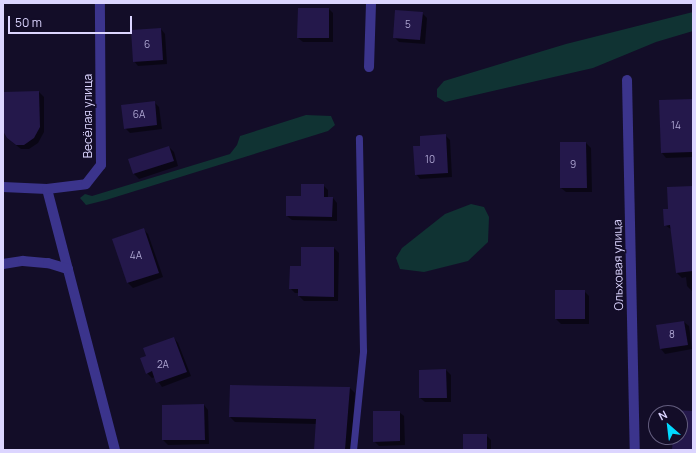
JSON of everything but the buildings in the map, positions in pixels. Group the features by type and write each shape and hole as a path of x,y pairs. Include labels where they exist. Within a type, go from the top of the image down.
{"street":[{"name":"Весёлая улица","path":"3,187 47,189 86,184 101,165 100,3"},
{"path":"370,67 371,3"},
{"name":"Ольховая улица","path":"627,80 636,450"},
{"path":"47,189 115,450"},
{"path":"3,264 23,261 48,263 68,269"}],"lane":[{"path":"353,450 363,351 359,138"}],"green space":[{"path":"693,12 693,31 656,42 593,68 445,102 437,97 437,89 444,81 566,44"},
{"path":"306,115 331,116 335,125 328,131 106,200 86,205 80,198 85,194 92,196 230,154 237,145 240,136"},
{"path":"471,204 484,207 489,217 488,242 468,261 424,272 400,269 396,258 402,248 445,214"}]}
